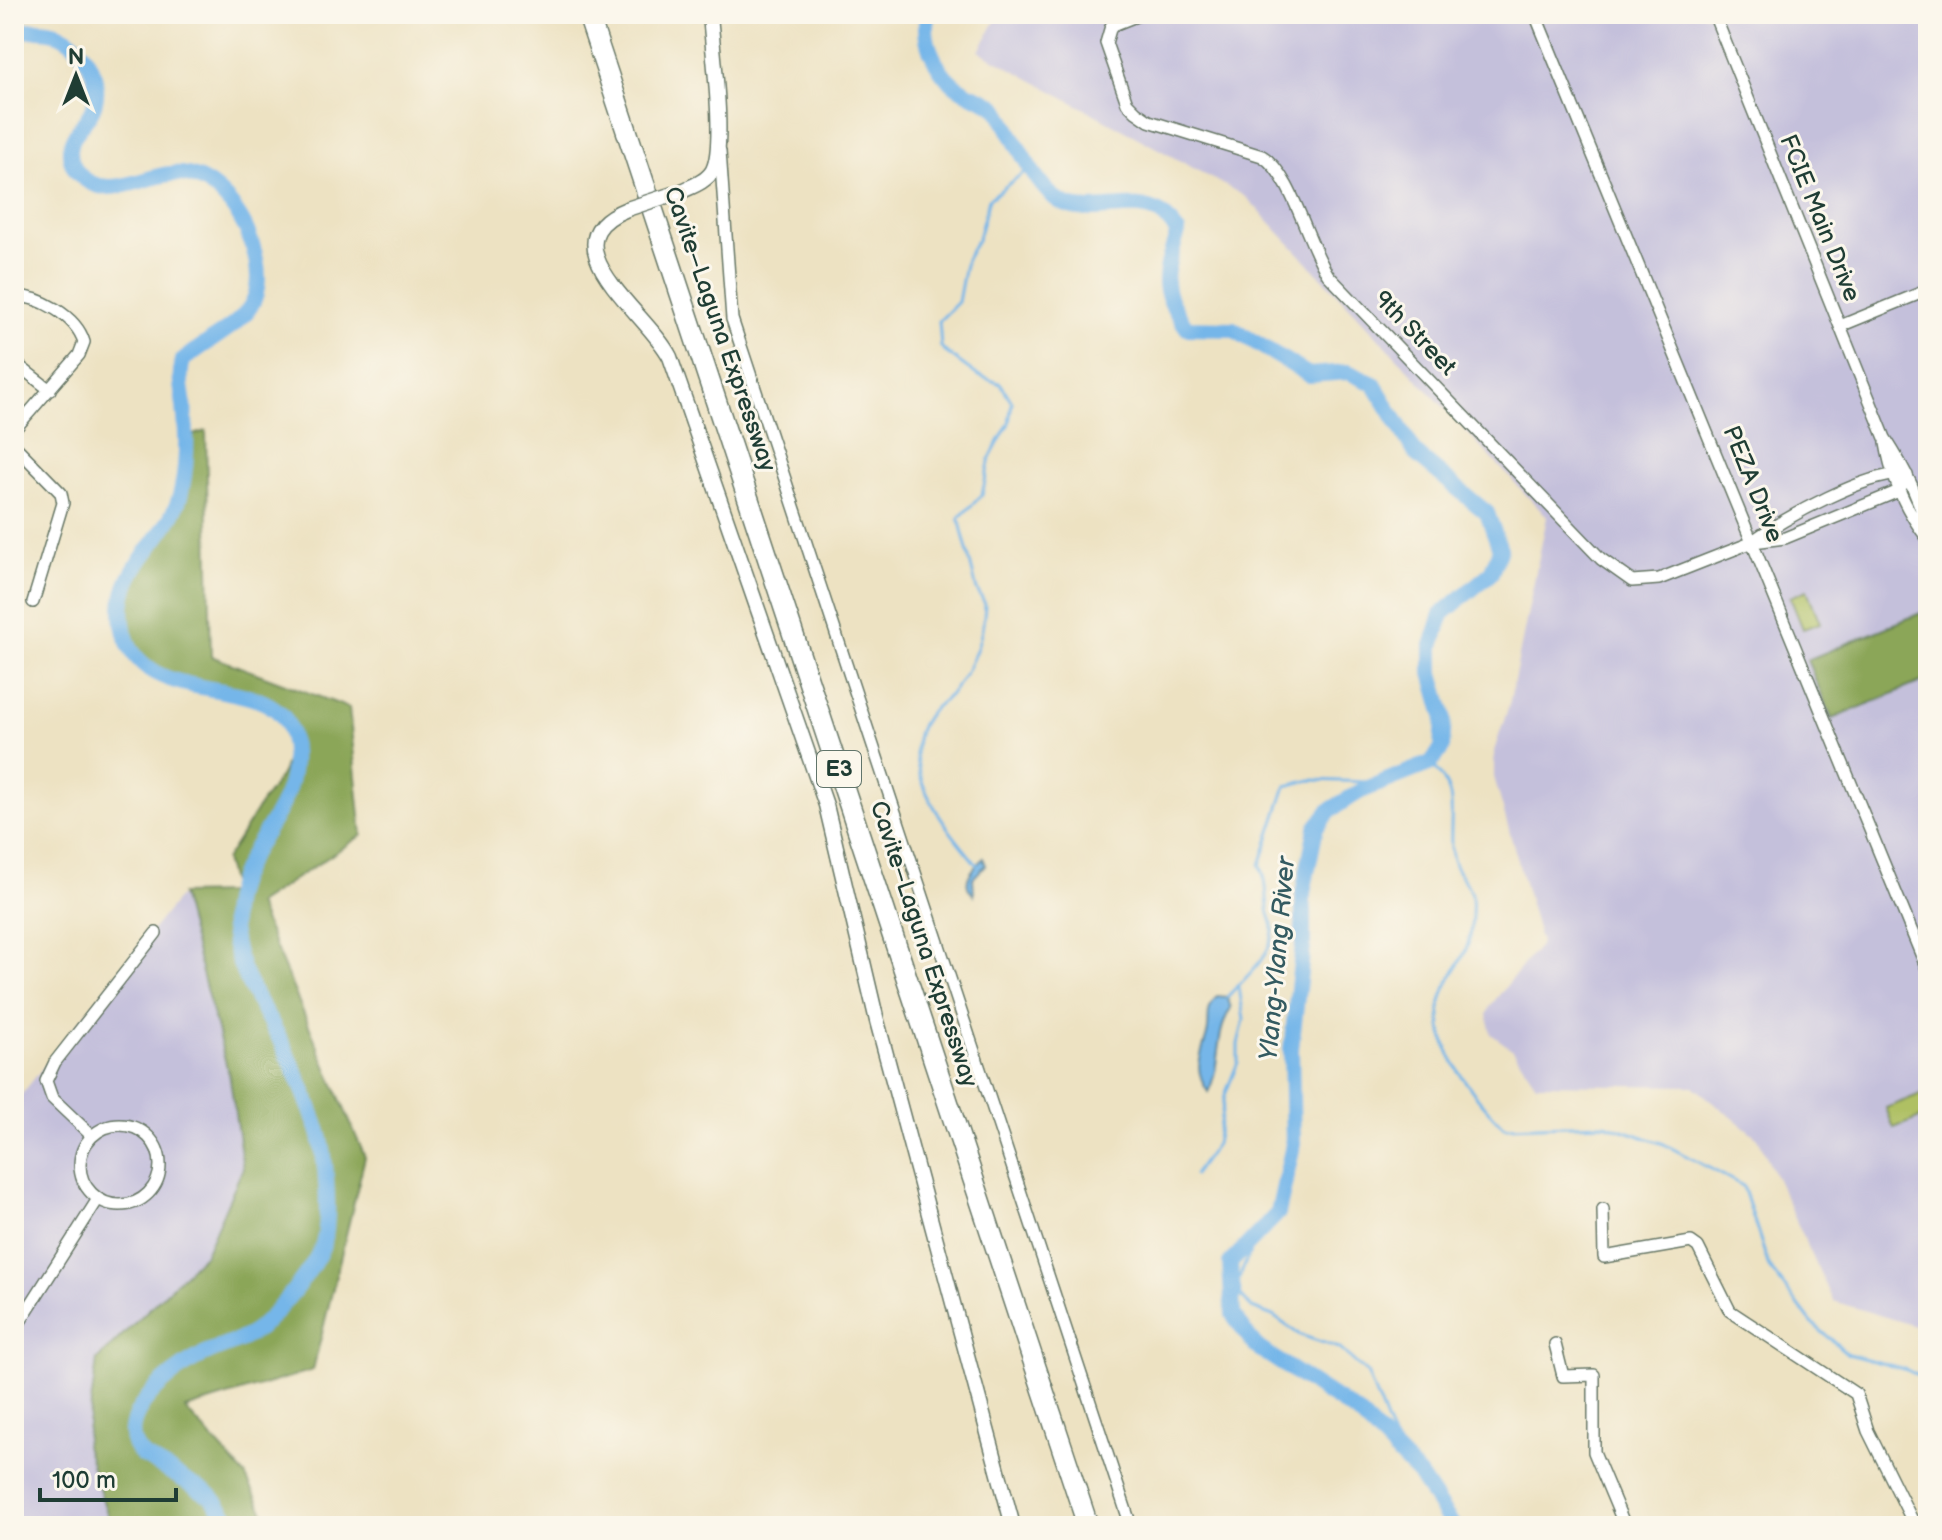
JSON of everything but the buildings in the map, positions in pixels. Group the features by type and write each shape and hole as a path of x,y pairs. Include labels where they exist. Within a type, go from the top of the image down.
{"highway":[{"name":"Cavite–Laguna Expressway","path":"588,14 1088,1526"},
{"name":"Cavite–Laguna Expressway","path":"602,14 1102,1526"}],"street":[{"path":"710,14 730,250 732,319 1131,1526"},
{"name":"9th Street","path":"1141,14 1111,26 1107,35 1106,43 1127,103 1149,121 1262,156 1276,165 1314,254 1328,275 1601,559 1622,576 1646,582 1659,579 1753,542 1785,538 1899,491"},
{"name":"PEZA Drive","path":"1535,14 1928,971"},
{"name":"FCIE Main Drive","path":"1714,14 1885,438 1907,475 1924,513 1928,538"},
{"path":"717,118 713,171 682,191 627,209 600,225 593,239 594,256 600,268 644,318 670,357 826,805 849,910 1013,1526"},
{"path":"1840,326 1928,290"},
{"path":"14,296 41,301 79,329 82,336 82,351 14,430"},
{"path":"14,362 50,390"},
{"name":"FCIE Main Drive","path":"1885,438 1891,472 1899,491 1912,519 1928,538"},
{"path":"14,445 61,493 63,503 33,602"},
{"path":"1891,472 1907,475 1899,491"},
{"name":"9th Street","path":"1753,542 1778,521 1891,472"},
{"path":"92,1136 52,1098 46,1081 55,1062 156,933"},
{"path":"116,1125 130,1126 152,1142 160,1168 149,1192 138,1201 111,1204 98,1199 83,1181 80,1169 80,1157 92,1136 116,1125"},
{"path":"14,1331 98,1199"},
{"path":"1603,1209 1604,1257 1691,1242 1698,1247 1730,1311 1856,1394 1868,1431 1915,1526"},
{"path":"1555,1344 1563,1376 1594,1375 1594,1452 1625,1526"},
{"path":"14,1521 21,1526"}],"shaded area":[{"path":"999,14 1928,14 1928,1330 1833,1301 1758,1138 1693,1086 1536,1084 1513,1050 1491,1034 1487,1014 1491,1005 1541,943 1494,777 1494,751 1509,705 1547,517 1246,197 979,51"},
{"path":"181,894 230,1079 243,1168 205,1254 97,1360 131,1526 14,1526 14,1104"}],"green space":[{"path":"206,431 211,656 349,708 362,835 257,904 365,1157 313,1370 185,1409 245,1475 271,1526 126,1526 108,1516 85,1446 97,1360 205,1254 243,1168 230,1079 181,894 234,893 225,860 282,772 289,733 278,712 255,700 163,678 139,662 126,634 124,605 130,575 139,558 162,533 177,506 184,468 185,438"},
{"path":"1807,590 1820,623 1803,629 1790,597"},
{"path":"1928,610 1928,679 1832,719 1807,660"},
{"path":"1923,1093 1928,1115 1894,1128 1886,1108"}],"water":[{"path":"983,858 986,865 973,878 974,895 968,880"},
{"path":"1217,996 1227,997 1231,1008 1222,1029 1215,1073 1208,1092 1199,1065 1208,1032 1209,1012"}],"waterway":[{"name":"Ylang-Ylang River","path":"928,14 929,47 940,68 955,85 998,109 1024,158 1041,183 1059,201 1084,209 1149,209 1163,215 1178,232 1166,282 1171,302 1187,328 1233,329 1309,375 1348,372 1374,384 1416,454 1487,513 1500,549 1491,573 1442,614 1432,646 1432,673 1444,716 1442,748 1431,763 1361,791 1330,810 1316,828 1303,893 1303,946 1291,1049 1293,1145 1278,1213 1230,1263 1233,1314 1255,1346 1359,1414 1419,1475 1453,1526"},
{"path":"14,32 51,31 66,38 83,54 94,74 96,97 93,108 70,148 71,160 78,173 88,182 110,187 170,174 198,178 211,185 232,206 247,231 258,268 257,287 252,303 243,316 183,360 181,378 186,447 182,487 176,508 166,526 131,576 124,594 122,615 127,640 141,662 161,676 263,702 281,715 291,735 293,762 289,785 281,806 246,864 237,886 232,928 246,979 281,1041 318,1129 327,1190 324,1239 310,1269 266,1322 245,1337 203,1355 176,1372 148,1398 138,1412 133,1427 133,1441 142,1455 211,1496 235,1526"},
{"path":"977,865 939,815 920,775 916,755 918,735 927,716 960,681 980,639 985,604 977,590 959,518 982,495 990,458 1009,423 1012,402 1001,384 977,375 941,347 939,321 958,302 966,259 978,238 989,199 1031,167"},
{"path":"1431,763 1450,794 1452,857 1472,901 1470,937 1445,989 1440,1007 1441,1026 1455,1064 1478,1099 1504,1127 1605,1124 1664,1144 1743,1186 1769,1267 1812,1323 1848,1354 1907,1370 1928,1381"},
{"path":"1227,997 1256,967 1271,940 1273,925 1260,865 1286,786 1311,780 1369,782 1399,777"},
{"path":"1194,1175 1216,1144 1225,1095 1238,1062 1238,1044 1244,1020 1239,987"},
{"path":"1257,1235 1238,1281 1241,1296 1252,1308 1273,1316 1300,1335 1339,1348 1367,1373 1400,1456"}]}
